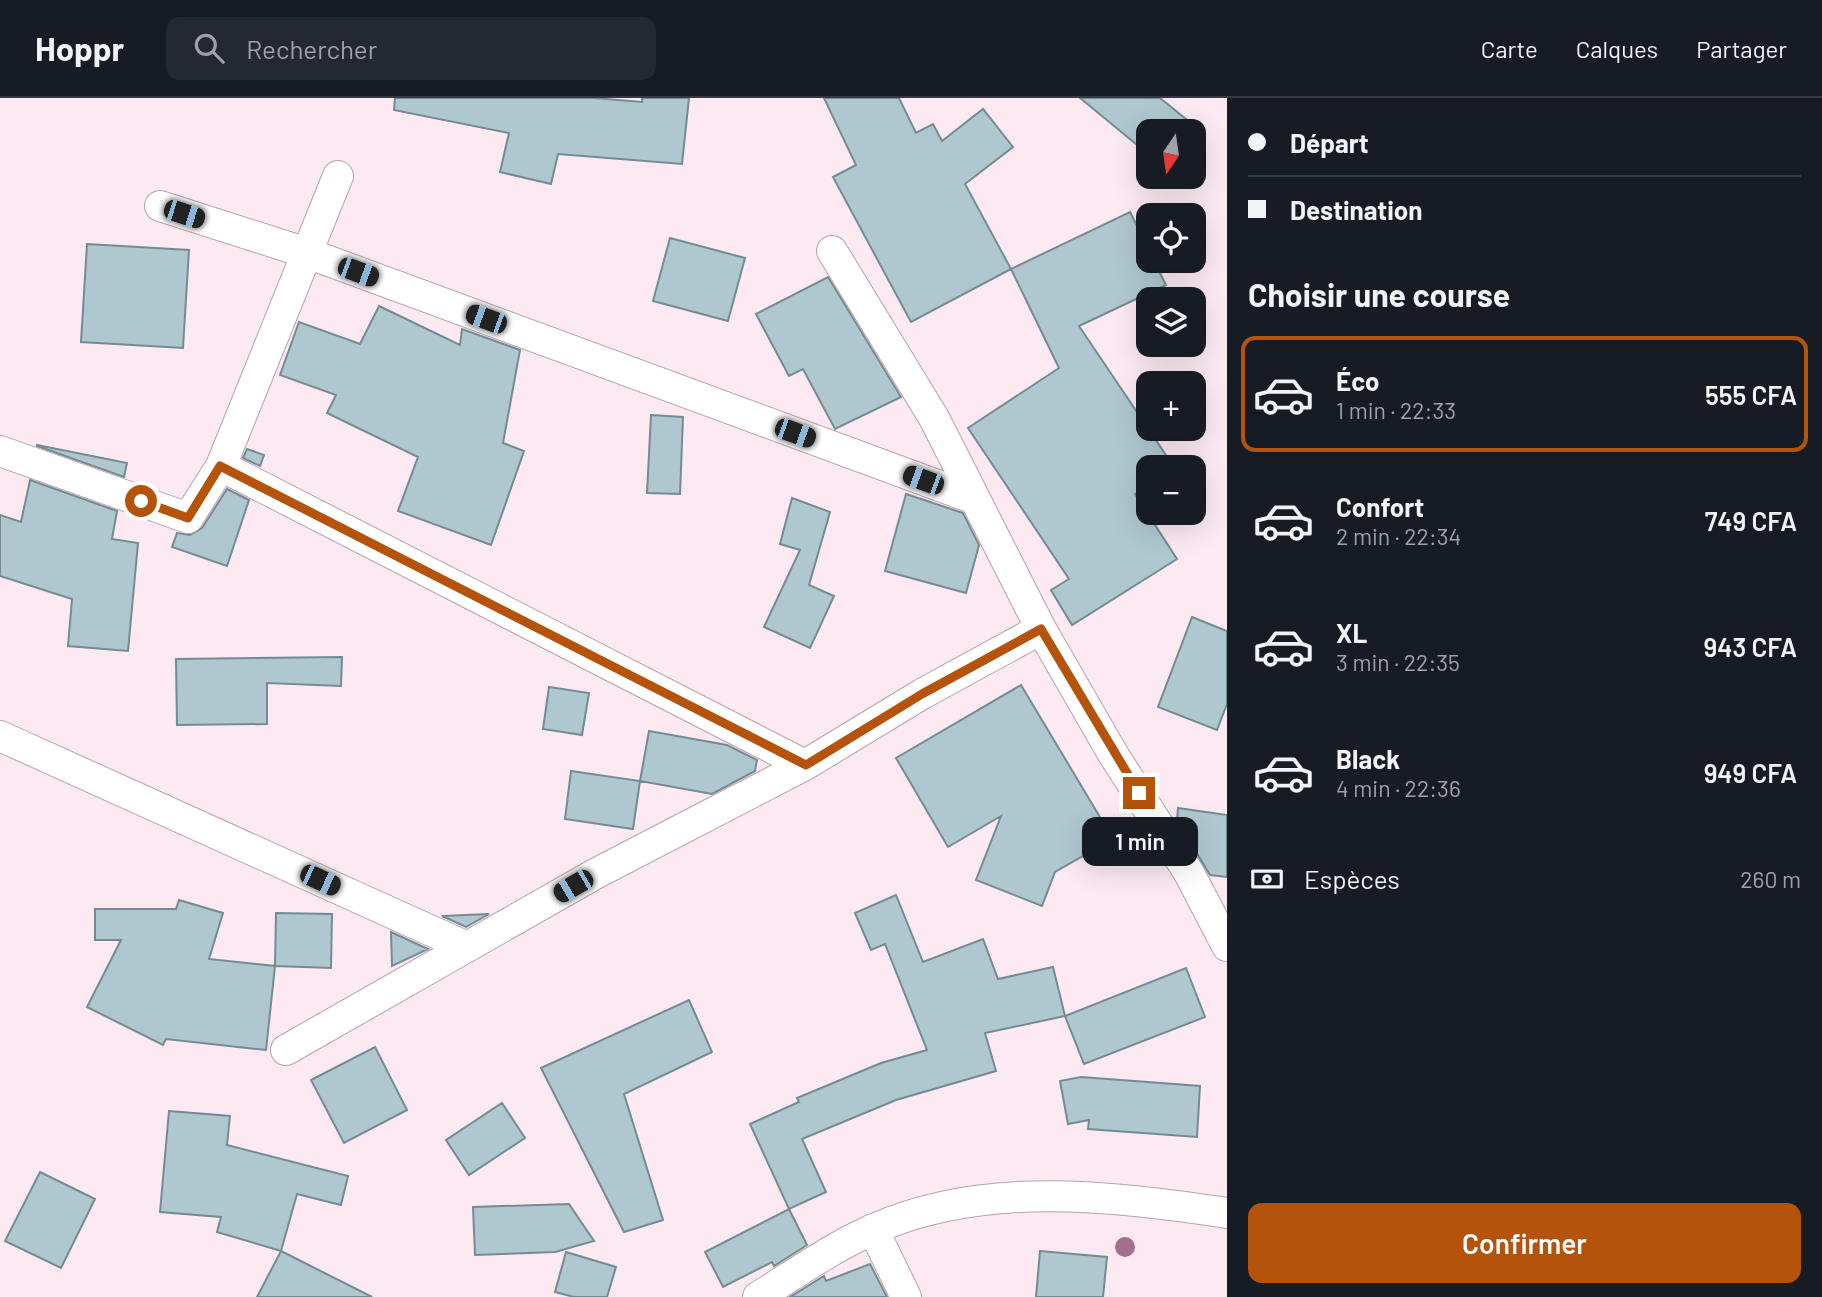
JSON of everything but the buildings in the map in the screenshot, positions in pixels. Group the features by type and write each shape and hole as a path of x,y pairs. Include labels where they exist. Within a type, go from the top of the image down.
{"street":[{"path":"0,451 188,518 220,466 338,176"},
{"path":"160,206 307,253 975,499"},
{"path":"832,251 933,418 1041,629 1114,754 1189,873 1227,946"},
{"path":"220,466 806,765"},
{"path":"286,1050 595,874 806,765 922,694 1041,629"},
{"path":"0,736 467,947"},
{"path":"758,1297 873,1230 921,1212 1005,1198 1077,1196 1227,1210"},
{"path":"873,1230 906,1297"}],"route":[{"path":"141,501 188,518 220,466 806,765 922,694 1041,629 1139,793"}]}
